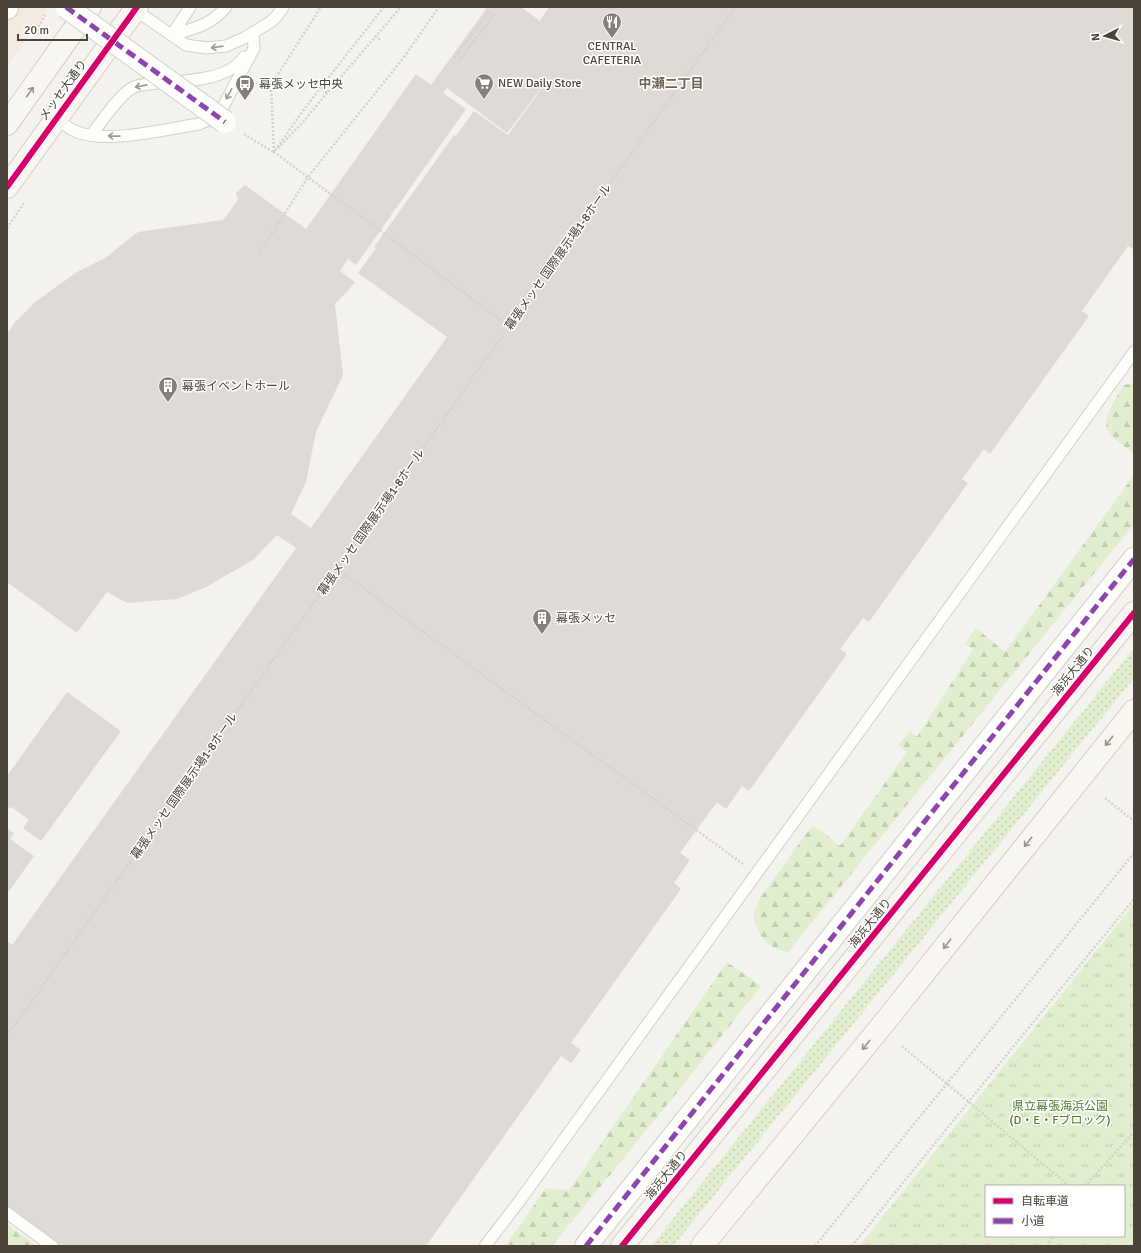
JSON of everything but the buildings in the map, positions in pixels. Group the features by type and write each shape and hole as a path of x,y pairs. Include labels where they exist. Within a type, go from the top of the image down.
{"street":[{"path":"66,7 225,122"},
{"path":"7,124 90,7"},
{"name":"メッセ大通り","path":"7,186 134,8"},
{"path":"586,1246 1134,559"},
{"name":"海浜大通り","path":"622,1246 1134,614"},
{"path":"702,1246 883,1025 1134,711"}],"lane":[{"path":"172,36 190,7"},
{"path":"172,36 207,24 219,16 226,7"},
{"path":"134,8 186,45 206,48 226,46 253,33 276,17 283,7"},
{"path":"56,118 76,131 91,135 122,136 199,124 217,114 224,105 254,48 253,33"},
{"path":"91,135 123,94 134,87 208,77 228,72 235,68 242,61 251,47 253,33"},
{"path":"485,1246 518,1203 1134,352"},
{"path":"7,1213 52,1246"}],"path":[{"path":"274,152 271,85 321,7"},
{"path":"274,152 321,87 384,7"},
{"path":"274,152 304,122 401,7"},
{"path":"259,254 308,177 404,57 439,7"},
{"path":"454,58 490,11"},
{"path":"35,34 46,14"},
{"path":"459,61 495,14"},
{"path":"375,36 381,41"},
{"path":"321,87 327,93"},
{"path":"225,122 274,152 509,326"},
{"path":"337,569 756,874"},
{"path":"1105,798 1134,821"},
{"path":"815,1246 1134,853"},
{"path":"852,1246 1134,899"},
{"path":"902,1046 1068,1185"},
{"path":"1086,1185 1134,1132"},
{"path":"1047,1246 1052,1237"}],"shaded area":[{"path":"7,7 45,7 46,12 7,66"}],"green space":[{"path":"1134,383 1134,454 1112,436 1106,426 1108,414 1124,385"},
{"path":"1134,475 1134,524 788,952 780,950 769,944 758,931 753,917 760,898 805,835 813,826 822,831 840,846 907,752 898,745 910,731 917,737 973,649 965,644 976,628 1005,652"},
{"path":"1134,648 1134,678 673,1246 651,1246"},
{"name":"県立幕張海浜公園 (D・E・Fブロック)","path":"1134,904 1134,1246 859,1246"},
{"path":"727,962 761,986 675,1095 552,1246 505,1246 546,1188 569,1190"},
{"path":"7,1224 36,1246 7,1246"}],"marked path":[{"path":"66,7 225,122"},
{"path":"586,1246 1134,559"}],"cycle path":[{"path":"7,187 137,7"},
{"path":"622,1246 1134,613"}],"place":[{"name":"CENTRAL CAFETERIA","path":"612,39"},
{"name":"NEW Daily Store","path":"484,100"},
{"name":"幕張メッセ中央","path":"245,101"},
{"name":"幕張イベントホール","path":"168,403"},
{"name":"幕張メッセ","path":"542,635"}],"district":[{"name":"中瀬二丁目","path":"671,83"}]}
